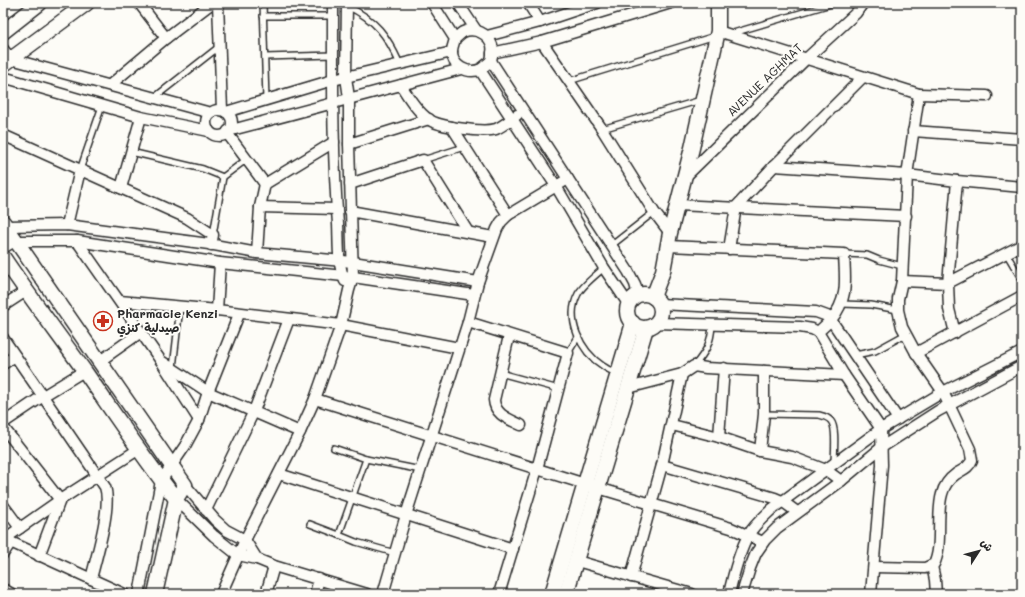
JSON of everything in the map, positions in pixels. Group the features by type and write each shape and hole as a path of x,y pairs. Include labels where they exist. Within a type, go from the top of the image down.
{"street":[{"path":"3,32 40,3"},
{"path":"6,58 87,3"},
{"path":"139,3 166,38"},
{"path":"110,85 166,38 212,3"},
{"path":"218,3 224,111 229,115 232,122 228,132"},
{"path":"333,3 336,209 342,276 349,290"},
{"path":"432,3 455,39"},
{"path":"458,3 476,30 487,36 492,45 492,57 523,111 628,271 635,284 633,300 628,316 645,325 712,325 808,328 818,332 844,375 881,429 882,471 871,594"},
{"path":"528,3 540,22"},
{"path":"487,36 540,22 584,5 597,3"},
{"path":"476,30 469,30 462,33 455,39 452,52 454,62 461,69 468,71 480,70 492,57 671,3"},
{"path":"566,594 576,561 618,374 645,325 661,314 656,300 669,240 686,176 702,100 721,34 718,3"},
{"name":"AVENUE AGHMAT","path":"686,176 807,58 856,13 863,3"},
{"path":"221,594 245,540 300,432 315,399 341,325 353,277 350,211 349,98 346,77 347,4"},
{"path":"721,34 807,58 919,94 987,96"},
{"path":"542,42 602,129 654,212 669,240"},
{"path":"6,58 211,113 214,111 224,111 266,100 333,80 452,52"},
{"path":"3,77 141,117 209,131 216,135 224,135 228,132 349,98 461,69"},
{"path":"480,70 556,186 604,268 633,300"},
{"path":"729,250 736,207 774,166 863,77"},
{"path":"401,85 410,100 429,119 452,127 494,129 523,111"},
{"path":"919,94 907,175 902,281 898,299 898,310 902,326 916,353 943,392 970,449 972,460 966,468 954,475 949,480 942,494 936,559 932,566 936,594"},
{"path":"209,131 206,124 211,113"},
{"path":"121,188 141,117"},
{"path":"349,144 429,119"},
{"path":"452,127 508,215"},
{"path":"913,131 1022,139"},
{"path":"228,132 265,184"},
{"path":"3,135 187,218 212,240"},
{"path":"257,253 260,207 265,184 334,142"},
{"path":"350,184 423,160 468,232"},
{"path":"774,166 907,175 1022,187"},
{"path":"67,225 80,170"},
{"path":"383,594 406,515 468,322 474,295 493,236 501,222 508,215 568,179"},
{"path":"955,333 948,309 948,283 957,181"},
{"path":"678,205 906,216"},
{"path":"260,207 336,209"},
{"path":"350,211 493,236"},
{"path":"4,226 67,225 212,240 257,253 340,260 478,282"},
{"path":"4,226 100,361 185,485 206,510 226,530 245,540 257,559"},
{"path":"669,240 729,250 844,254 845,286 842,304 839,311 818,332"},
{"path":"3,248 15,241 77,241 220,263 353,277 474,295"},
{"path":"77,241 161,361 199,420"},
{"path":"902,281 948,283 1022,245"},
{"path":"3,257 26,292 162,481 176,499 214,536 238,555 257,559 274,566 367,594"},
{"path":"217,310 220,263"},
{"path":"3,306 26,292"},
{"path":"633,300 645,294 656,300 816,312 827,316 898,419"},
{"path":"916,353 1022,296"},
{"path":"120,301 217,310 239,314 341,325 459,348"},
{"path":"139,594 162,481 185,446 199,420 208,392 239,314"},
{"path":"206,510 254,412 289,319"},
{"path":"468,322 509,336 568,353 537,469 499,594"},
{"path":"552,594 628,388 645,325"},
{"path":"100,361 141,332"},
{"path":"509,336 494,400 496,410 503,416 521,425"},
{"path":"3,338 98,475 108,494 108,501 91,580"},
{"path":"729,594 733,576 749,535 758,522 782,501 881,429 943,392 1022,352"},
{"path":"3,364 15,356"},
{"path":"161,361 208,392 300,432"},
{"path":"628,388 682,374 694,366 706,368 844,375"},
{"path":"742,594 756,553 777,528 841,481 882,448 948,404 1022,366"},
{"path":"719,437 724,368"},
{"path":"3,423 84,371"},
{"path":"760,450 764,414 764,371"},
{"path":"631,577 662,465 682,374"},
{"path":"315,399 731,528 764,542"},
{"path":"672,425 719,437 760,450 830,467 841,481"},
{"path":"3,427 60,500"},
{"path":"3,554 6,540 20,528 60,500 139,449"},
{"path":"662,465 766,495 782,501 797,512"},
{"path":"279,474 513,549"},
{"path":"155,594 176,499 185,485"},
{"path":"39,556 60,500"},
{"path":"3,505 20,528"},
{"path":"6,540 124,594"},
{"path":"576,561 692,594"},
{"path":"266,594 274,566"},
{"path":"874,567 921,568 932,566"},
{"path":"315,594 319,579"},
{"path":"3,589 12,594"}],"lane":[{"path":"263,3 266,100"},
{"path":"569,81 721,34 834,3"},
{"path":"347,4 373,22 392,46 400,64"},
{"path":"263,16 333,16"},
{"path":"155,97 220,45"},
{"path":"265,57 333,55"},
{"path":"602,129 702,100"},
{"path":"80,170 102,106"},
{"path":"423,160 464,147"},
{"path":"131,152 203,169 222,177"},
{"path":"212,240 222,177 247,159"},
{"path":"612,245 654,212"},
{"path":"1006,252 1022,280"},
{"path":"844,254 867,255 902,266"},
{"path":"604,268 578,293 573,310 573,322 578,337 590,354 602,365 618,374"},
{"path":"842,304 871,305 898,310"},
{"path":"173,368 180,307"},
{"path":"694,366 703,355 711,338 712,325"},
{"path":"855,355 875,351 906,334"},
{"path":"568,353 578,337"},
{"path":"500,373 559,389"},
{"path":"764,414 819,415 827,417 832,421 834,429 830,467"},
{"path":"334,448 366,459 421,470"},
{"path":"339,534 366,459"},
{"path":"310,524 339,534 356,542 395,553"}],"place":[{"name":"Pharmacie Kenzi صيدلية كنزي","path":"103,321"}]}
